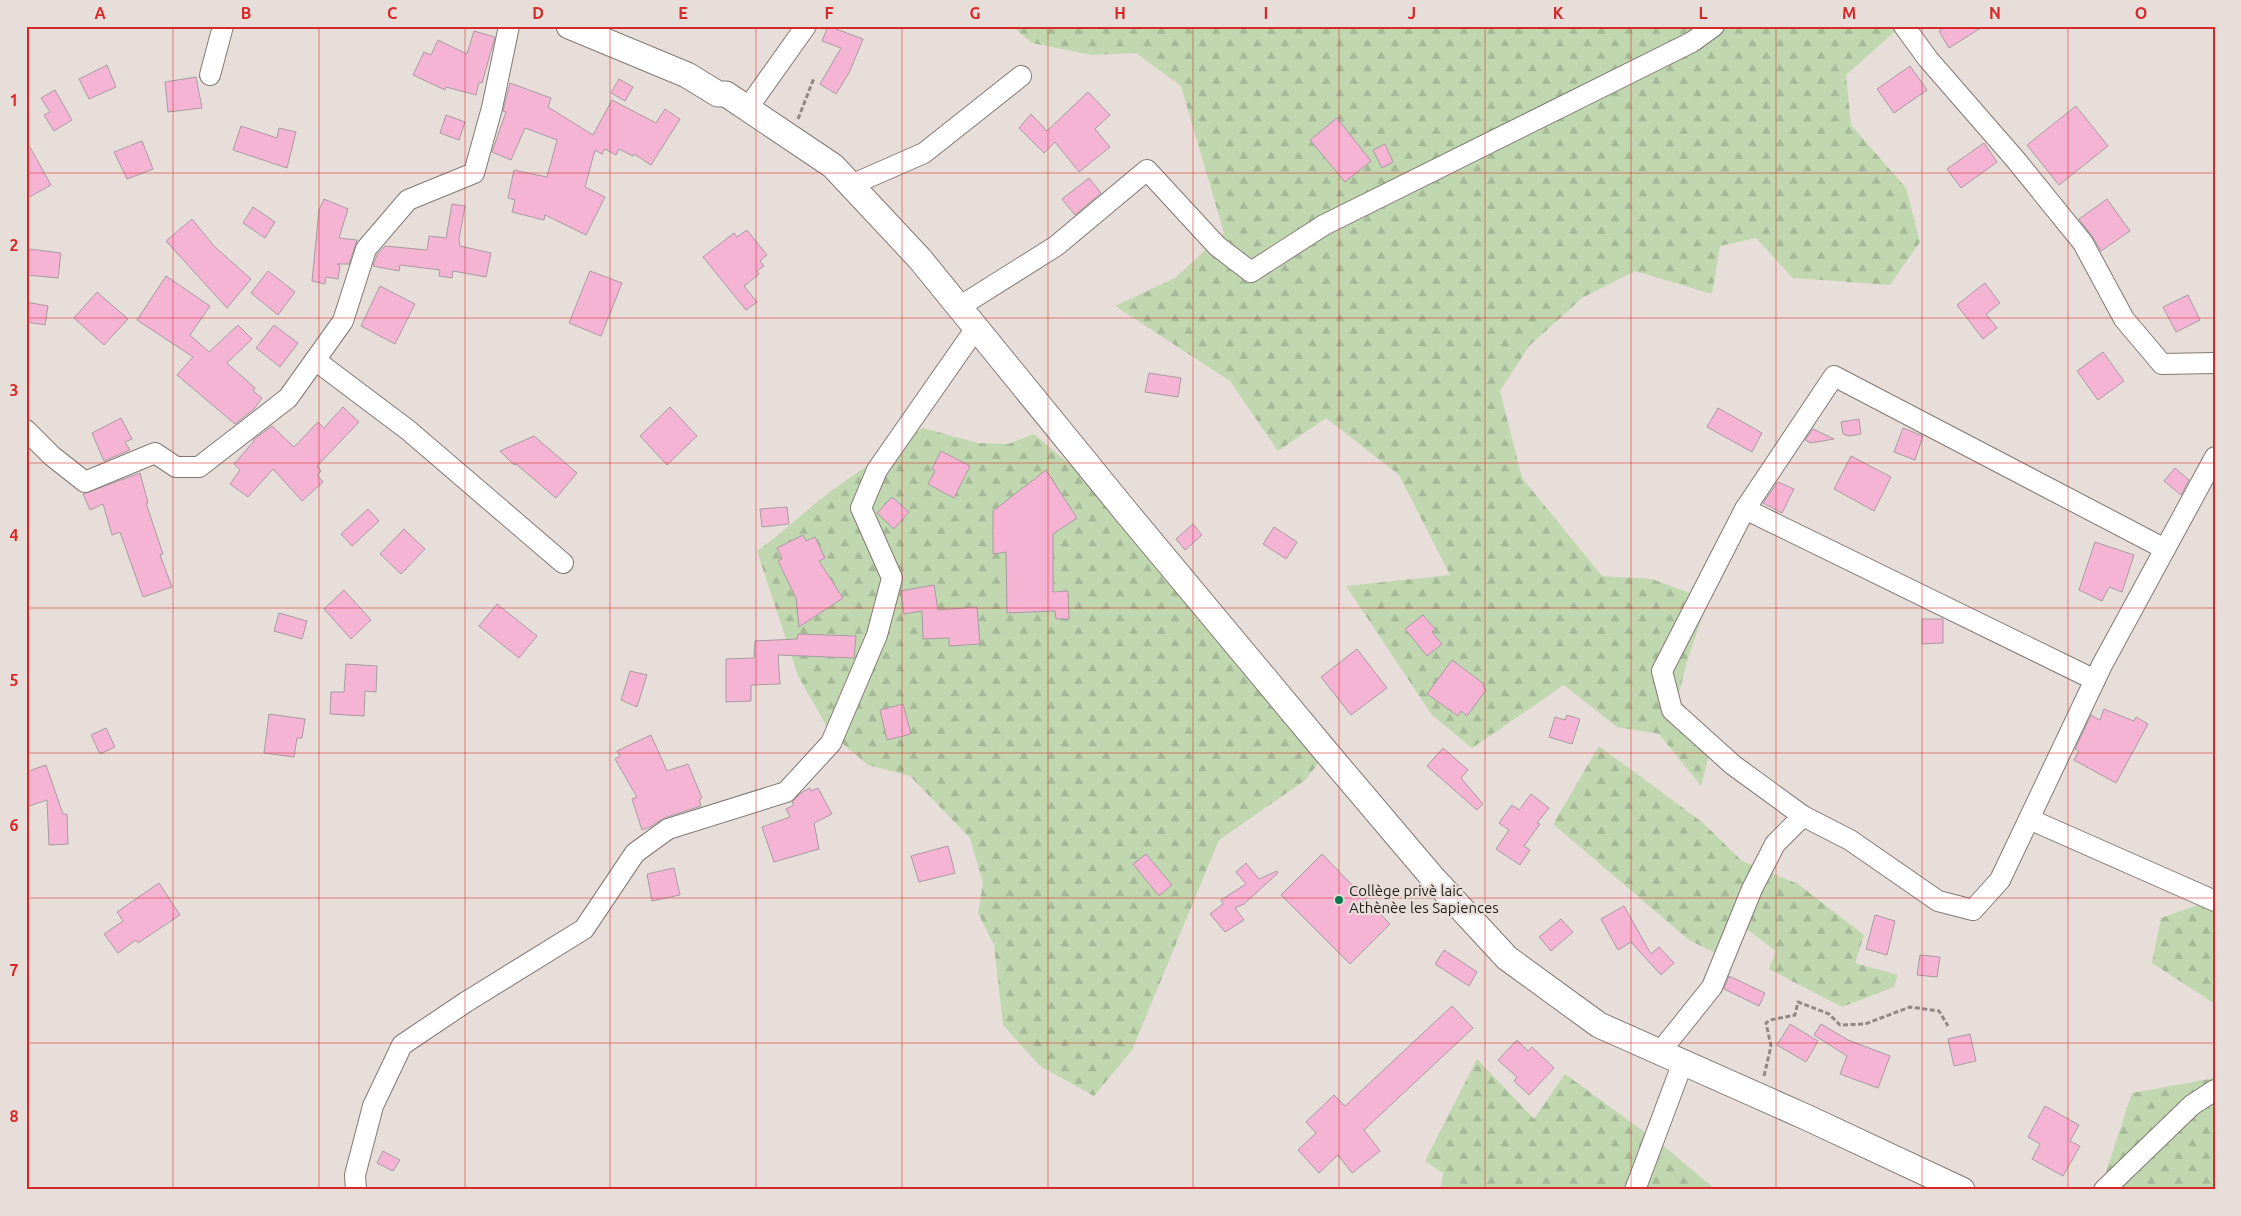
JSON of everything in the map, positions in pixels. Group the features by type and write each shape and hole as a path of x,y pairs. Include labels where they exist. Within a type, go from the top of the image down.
{"street":[{"path":"210,75 223,26"},
{"path":"26,430 52,456 85,482 155,453 176,467 199,468 288,398 343,321 366,249 408,200 474,173 492,108 509,26"},
{"path":"569,26 687,75 718,94 726,94 833,166 920,259 1126,513 1365,798 1433,878 1507,958 1599,1025 1760,1096 1962,1190"},
{"path":"747,109 806,26"},
{"path":"959,307 1056,246 1147,170 1217,246 1251,272 1324,225 1692,42 1714,26"},
{"path":"1904,26 1928,59 2083,243 2124,319 2162,364 2215,363"},
{"path":"851,185 924,153 1021,76"},
{"path":"356,1190 355,1175 373,1106 402,1045 466,1002 584,929 635,853 668,829 786,792 831,743 877,635 892,578 862,508 878,470 976,328"},
{"path":"315,360 408,430 564,562"},
{"path":"2165,549 1834,376 1745,509 1662,671 1672,710 1732,764 1803,816 1850,840 1938,901 1973,910 2000,880 2095,680 2215,457"},
{"path":"1745,509 2095,680"},
{"path":"1660,1052 1712,987 1752,889 1771,851 1775,844 1803,816"},
{"path":"2029,819 2215,901"},
{"path":"1635,1190 1683,1062"},
{"path":"2104,1190 2192,1105 2215,1090"}],"path":[{"path":"791,138 814,78"},
{"path":"1760,1096 1771,1046 1766,1023 1770,1020 1794,1015 1798,1002 1829,1014 1840,1025 1865,1024 1910,1007 1939,1011 1948,1026"}],"green space":[{"path":"1012,26 1901,26 1846,75 1851,125 1906,188 1920,242 1890,285 1793,278 1756,238 1720,246 1712,294 1635,271 1582,298 1529,346 1500,391 1522,478 1602,576 1652,579 1708,600 1687,661 1678,698 1712,742 1701,786 1659,734 1617,727 1564,685 1472,748 1432,715 1346,586 1450,575 1399,475 1326,418 1278,451 1230,381 1115,306 1175,278 1224,233 1181,86 1136,53 1092,55 1032,43"},
{"path":"923,428 978,443 1008,444 1034,434 1127,513 1327,753 1304,781 1219,840 1132,1050 1094,1096 1040,1066 1003,1025 994,945 978,913 983,883 970,838 910,776 868,765 831,734 798,676 757,551 827,494"},
{"path":"1599,746 1702,822 1742,861 1798,884 1864,935 1855,963 1898,975 1894,987 1842,1007 1769,969 1776,951 1740,924 1719,955 1689,940 1553,824"},
{"path":"2215,899 2215,1004 2152,963 2161,918"},
{"path":"1477,1059 1534,1119 1565,1074 1665,1147 1716,1190 1440,1190 1443,1173 1425,1161"},
{"path":"2215,1078 2215,1190 2100,1190 2132,1093"}],"building":[{"path":"828,26 863,39 850,71 836,94 820,84 841,48 822,41"},
{"path":"1946,26 1984,26 1949,48 1939,31"},
{"path":"474,31 495,37 482,83 479,82 476,95 446,87 445,90 413,75 424,52 431,55 438,40 467,54"},
{"path":"107,65 116,87 89,99 79,79"},
{"path":"1910,66 1927,90 1894,113 1877,89"},
{"path":"196,77 202,108 168,112 165,82"},
{"path":"619,79 633,87 625,101 611,93"},
{"path":"510,83 551,98 548,107 593,135 612,100 656,123 665,109 680,119 651,165 634,154 633,156 619,149 616,155 605,149 602,154 595,150 585,187 605,197 586,235 545,215 544,220 512,212 515,200 508,198 514,170 547,177 557,140 525,128 511,160 492,152 506,112 503,111"},
{"path":"55,90 72,120 54,131 44,115 50,112 41,98"},
{"path":"1088,92 1110,115 1095,129 1110,147 1079,172 1055,142 1044,153 1019,128 1031,114 1047,131"},
{"path":"2076,106 2108,146 2059,185 2027,145"},
{"path":"446,115 465,122 459,140 440,133"},
{"path":"1337,118 1371,161 1345,182 1310,140"},
{"path":"241,126 277,138 279,128 296,132 287,168 233,150"},
{"path":"26,140 51,185 26,199"},
{"path":"142,141 153,169 127,179 114,152"},
{"path":"1984,143 1997,162 1961,188 1947,169"},
{"path":"1385,144 1393,162 1382,168 1373,150"},
{"path":"1089,178 1101,193 1075,215 1062,199"},
{"path":"324,199 348,209 339,238 357,240 349,264 337,264 340,266 338,279 326,277 325,284 312,281 319,210"},
{"path":"2107,199 2130,231 2101,251 2079,219"},
{"path":"452,204 465,206 459,239 460,246 491,253 486,277 453,271 452,278 439,276 440,270 400,265 399,271 373,266 377,255 385,246 427,250 429,236 446,238"},
{"path":"253,207 275,222 265,238 243,223"},
{"path":"192,219 214,246 251,279 227,308 166,241"},
{"path":"747,230 767,255 760,261 764,266 757,271 759,274 744,286 757,302 746,310 703,257 734,233 737,237"},
{"path":"29,249 61,253 58,278 27,275"},
{"path":"268,271 295,292 278,315 251,293"},
{"path":"590,271 622,283 601,336 569,323"},
{"path":"166,276 210,306 190,335 209,352 238,325 252,339 227,363 255,388 253,391 262,398 254,409 235,424 177,375 193,357 137,320"},
{"path":"1985,283 2000,303 1986,314 1997,328 1983,339 1957,305"},
{"path":"380,286 415,304 395,344 361,326"},
{"path":"97,292 128,319 104,345 74,318"},
{"path":"2188,295 2200,320 2176,332 2163,307"},
{"path":"26,302 48,306 45,325 26,322"},
{"path":"274,325 298,343 280,367 256,348"},
{"path":"2103,352 2124,381 2098,400 2077,371"},
{"path":"1149,373 1181,378 1178,397 1145,392"},
{"path":"343,407 359,422 317,466 321,471 317,475 323,482 302,501 273,469 248,497 230,484 240,470 234,464 253,440 272,426 294,447 318,422 324,428"},
{"path":"670,407 697,436 667,465 640,436"},
{"path":"1718,408 1762,433 1752,452 1707,427"},
{"path":"121,418 132,439 125,442 130,450 104,461 92,433"},
{"path":"1859,419 1861,434 1849,436 1843,434 1841,422"},
{"path":"1903,428 1923,436 1915,460 1894,452"},
{"path":"1813,429 1834,439 1811,443 1805,440"},
{"path":"534,436 577,473 556,498 516,464 514,465 500,451"},
{"path":"941,451 970,466 954,498 928,484 935,471 932,469"},
{"path":"1851,456 1891,477 1874,511 1834,489"},
{"path":"2175,468 2189,480 2181,495 2164,481"},
{"path":"1046,470 1077,518 1053,534 1053,592 1068,591 1069,619 1056,619 1055,611 1007,613 1006,552 993,554 993,511"},
{"path":"140,473 148,503 146,503 163,554 160,555 172,587 143,597 120,532 112,535 103,504 90,510 83,494"},
{"path":"1778,482 1794,489 1782,513 1763,503"},
{"path":"892,497 909,512 894,529 877,513"},
{"path":"787,507 789,524 762,527 760,509"},
{"path":"368,509 379,521 352,546 341,534"},
{"path":"1193,524 1202,535 1185,550 1176,539"},
{"path":"1274,527 1297,542 1286,559 1263,544"},
{"path":"404,529 425,549 401,574 380,554"},
{"path":"803,535 806,541 815,537 825,558 819,561 843,598 799,627 796,598 778,561 782,559 777,548"},
{"path":"2095,542 2134,555 2122,592 2109,587 2102,601 2079,590"},
{"path":"934,585 938,610 977,607 980,644 949,646 949,638 923,639 922,611 904,614 901,591"},
{"path":"344,590 371,620 351,639 324,609"},
{"path":"497,604 537,636 519,658 479,626"},
{"path":"279,613 307,621 302,639 274,631"},
{"path":"1423,615 1435,629 1432,632 1442,644 1427,656 1405,629"},
{"path":"1922,619 1943,619 1943,643 1922,644"},
{"path":"798,634 856,636 854,658 778,655 780,684 751,685 751,701 726,702 726,659 754,658 755,641 797,639"},
{"path":"1357,649 1387,688 1351,715 1321,677"},
{"path":"1452,660 1484,684 1483,686 1486,690 1467,716 1461,711 1458,716 1427,694"},
{"path":"346,664 377,666 376,692 365,691 364,716 330,714 331,692 344,692"},
{"path":"630,671 647,675 637,707 621,700"},
{"path":"903,704 911,734 887,740 880,710"},
{"path":"2104,709 2134,721 2136,717 2148,724 2116,783 2074,760 2079,751 2075,749 2091,715 2100,720"},
{"path":"269,714 305,719 302,738 297,738 294,757 264,753"},
{"path":"1567,715 1580,719 1572,744 1549,737 1555,717 1565,720"},
{"path":"106,728 115,747 100,754 91,735"},
{"path":"651,735 667,771 688,764 702,798 699,800 701,806 664,818 642,830 632,799 637,797 615,759 620,756 617,751"},
{"path":"1443,748 1468,770 1461,778 1483,804 1477,810 1427,766"},
{"path":"46,765 63,814 67,814 68,844 49,845 47,800 29,806 26,797 26,772"},
{"path":"810,788 811,791 818,788 832,814 814,823 819,849 774,862 762,827 790,817 786,809 794,805 792,802 801,793"},
{"path":"1531,794 1549,808 1537,823 1540,824 1524,846 1530,850 1520,865 1496,849 1509,830 1499,823 1512,805 1519,810"},
{"path":"948,846 955,873 919,882 911,856"},
{"path":"1146,854 1172,885 1159,896 1133,864"},
{"path":"1322,854 1390,924 1350,964 1281,895"},
{"path":"1246,863 1259,879 1277,871 1278,873 1244,904 1235,908 1244,920 1225,932 1210,914 1223,904 1221,900 1246,884 1236,872"},
{"path":"674,868 680,895 652,901 647,874"},
{"path":"159,883 180,915 138,943 136,940 118,953 104,934 123,921 117,912"},
{"path":"1624,906 1651,954 1659,947 1674,963 1661,975 1631,942 1618,950 1601,919"},
{"path":"1875,915 1895,921 1887,955 1866,949"},
{"path":"1561,919 1573,932 1551,951 1539,937"},
{"path":"1444,950 1477,972 1469,986 1435,964"},
{"path":"1920,955 1940,957 1937,977 1917,975"},
{"path":"1729,976 1765,993 1759,1006 1724,989"},
{"path":"1452,1006 1473,1028 1364,1130 1380,1151 1352,1173 1338,1155 1319,1173 1298,1150 1316,1133 1306,1122 1334,1095 1345,1106"},
{"path":"1790,1024 1818,1041 1806,1062 1777,1045"},
{"path":"1821,1024 1848,1040 1890,1056 1878,1088 1840,1074 1847,1056 1814,1035"},
{"path":"1970,1034 1976,1061 1954,1066 1948,1039"},
{"path":"1517,1040 1528,1051 1532,1047 1554,1068 1529,1095 1514,1081 1517,1077 1498,1060"},
{"path":"2045,1106 2079,1125 2070,1141 2080,1146 2063,1176 2032,1159 2040,1144 2028,1137"},
{"path":"383,1151 400,1160 393,1171 377,1163"}],"place":[{"name":"Collège privè laic Athènèe les Sapiences","path":"1339,900"}]}
